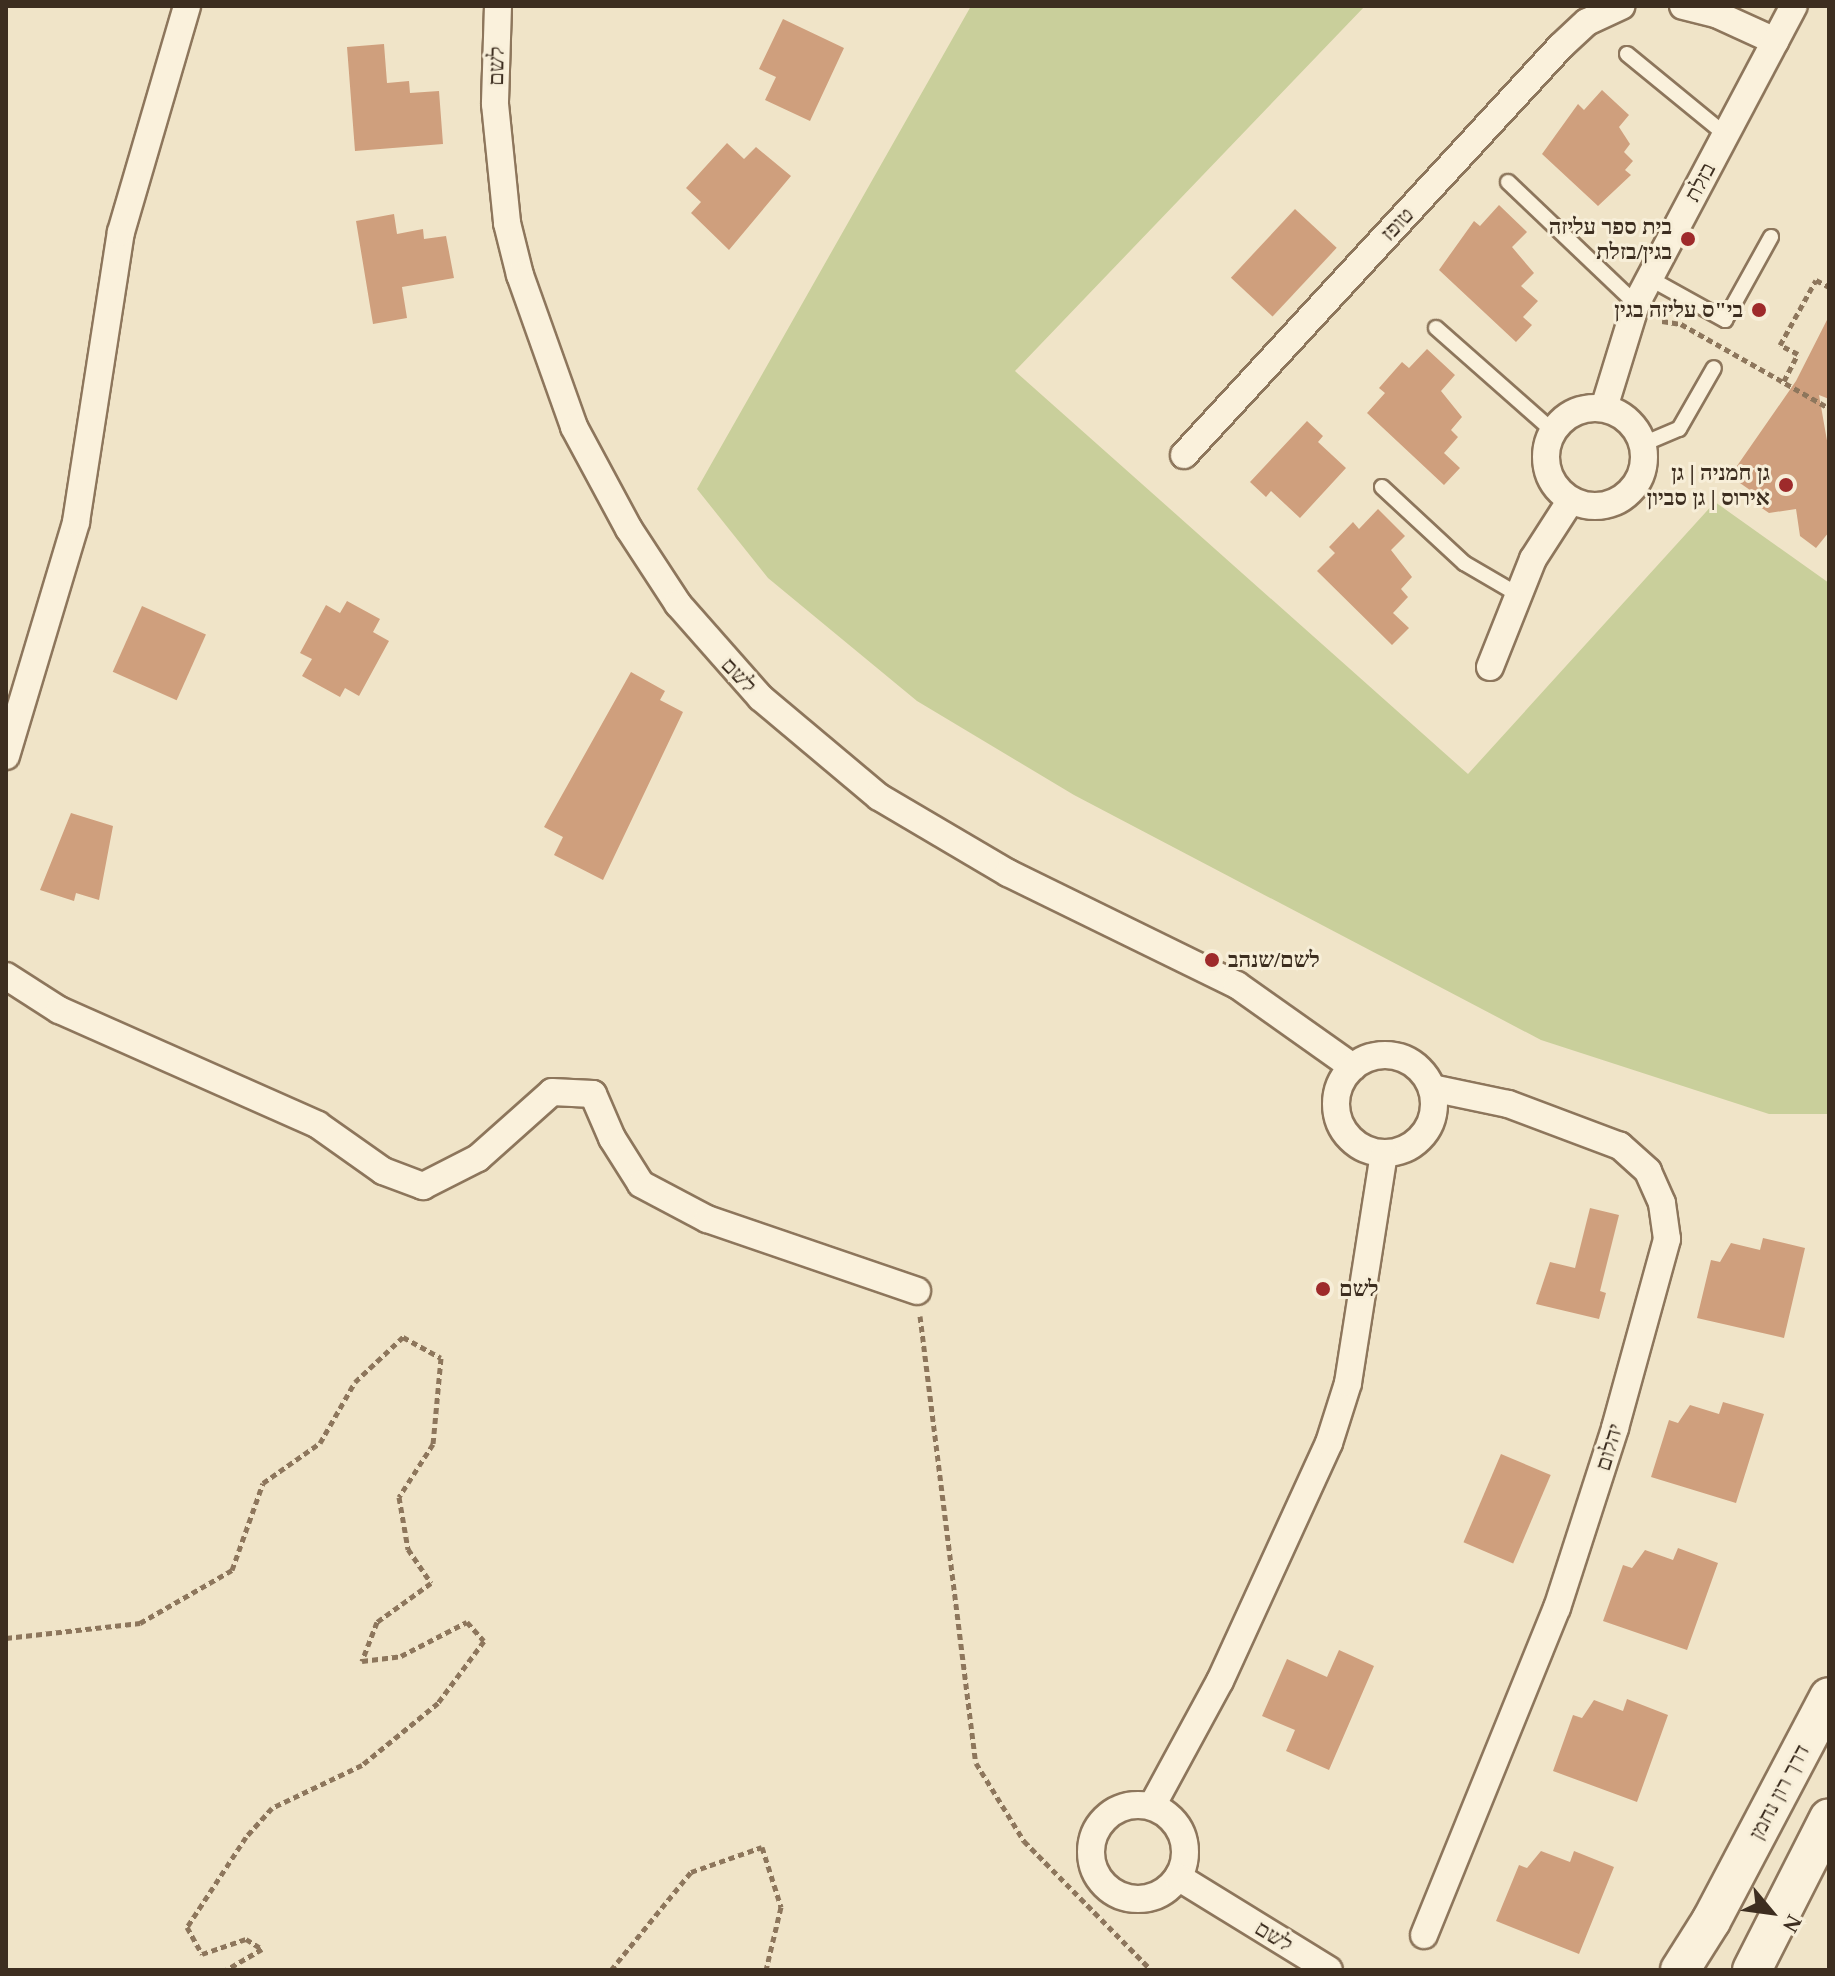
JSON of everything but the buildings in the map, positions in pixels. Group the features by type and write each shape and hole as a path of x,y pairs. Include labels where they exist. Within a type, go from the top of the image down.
{"main road":[{"name":"דרך רון נחמן","path":"1680,1970 1711,1921 1829,1697"},
{"path":"1752,1970 1829,1818"}],"street":[{"path":"6,756 76,522 121,232 187,6"},
{"name":"לשם","path":"498,6 495,104 507,223 520,275 574,427 678,604 761,698 879,797 1008,873 1237,985 1353,1067"},
{"name":"טופז","path":"1184,455 1561,46 1587,22 1621,6"},
{"path":"1683,6 1718,15 1775,41"},
{"name":"בזלת","path":"1604,408 1636,304 1794,6"},
{"path":"1604,408 1630,421 1643,444 1640,478 1628,494 1605,505 1571,500 1548,472 1546,451 1553,431 1580,410 1604,408"},
{"path":"1490,667 1517,594 1571,500"},
{"path":"6,976 59,1010 318,1125 383,1171 423,1186 478,1158 552,1092 593,1094 612,1138 641,1184 707,1219 917,1291"},
{"path":"1392,1054 1424,1072 1432,1088 1431,1125 1416,1143 1384,1154 1353,1142 1337,1119 1336,1097 1353,1067 1376,1055 1392,1054"},
{"name":"יהלום","path":"1424,1935 1557,1608 1615,1428 1667,1239 1662,1203 1648,1171 1620,1146 1508,1104 1432,1088"},
{"path":"1152,1806 1213,1695 1329,1443 1348,1383 1384,1154"},
{"path":"1130,1805 1152,1806 1169,1815 1181,1831 1185,1850 1178,1877 1146,1898 1125,1898 1096,1875 1090,1856 1101,1821 1130,1805"},
{"name":"לשם","path":"1178,1877 1329,1970"}],"lane":[{"path":"1627,54 1726,135"},
{"path":"1508,182 1636,304"},
{"path":"1649,278 1725,320 1771,237"},
{"path":"1436,328 1553,431"},
{"path":"1643,444 1679,429 1714,368"},
{"path":"1382,487 1464,563 1517,594"}],"path":[{"path":"1784,381 1798,354 1780,345 1816,280 1829,287"},
{"path":"1662,321 1681,324 1829,408"},
{"path":"917,1291 976,1763 1024,1841 1151,1970"},
{"path":"6,1638 140,1623 232,1570 263,1483 320,1443 355,1382 403,1337 441,1358 433,1444 399,1497 408,1549 431,1583 377,1622 362,1661 401,1656 467,1622 484,1641 438,1703 362,1765 272,1808 246,1837 187,1927 202,1954 246,1939 262,1949 226,1970"},
{"path":"611,1970 691,1872 762,1847 781,1907 766,1970"}],"green space":[{"path":"971,6 1365,6 1015,371 1468,774 1715,502 1829,583 1829,1114 1769,1114 1541,1040 1074,795 917,701 768,578 697,489"}],"place":[{"name":"בית ספר עליזה בגין/בזלת","path":"1688,239"},
{"name":"בי\"ס עליזה בגין","path":"1759,310"},
{"name":"גן חמניה | גן אירוס | גן סביון","path":"1786,485"},
{"name":"לשם/שנהב","path":"1212,960"},
{"name":"לשם","path":"1323,1289"}]}
